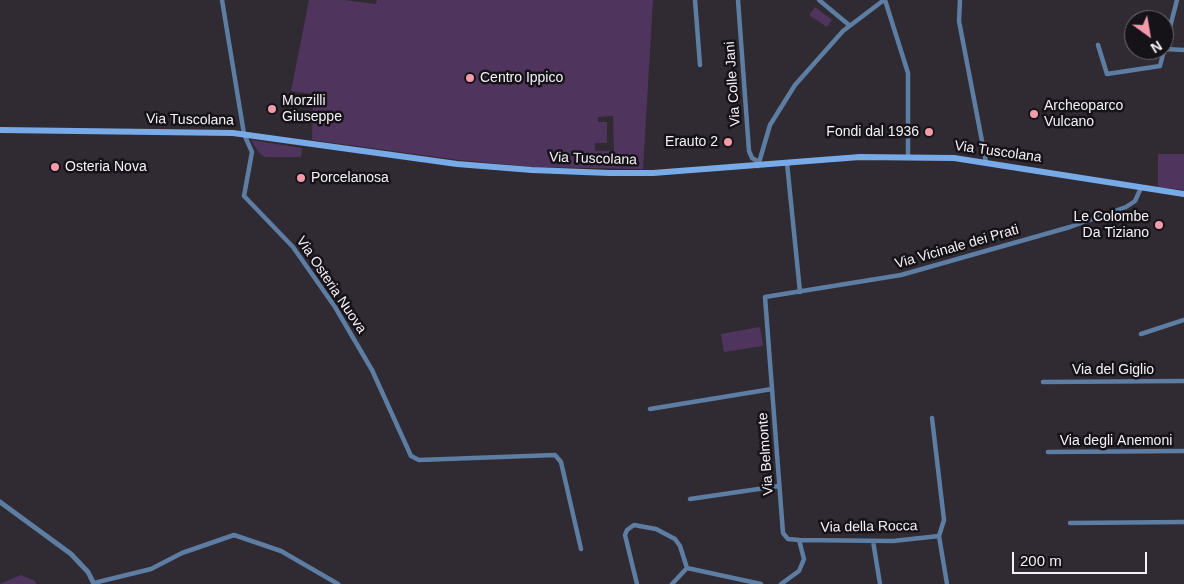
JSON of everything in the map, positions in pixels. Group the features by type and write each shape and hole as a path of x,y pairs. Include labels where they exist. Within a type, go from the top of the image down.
{"main road":[{"name":"Via Tuscolana","path":"0,130 244,134 456,164 532,170 653,173 853,157 908,156 986,162 1184,194"}],"street":[{"path":"222,0 244,134"},
{"path":"695,0 700,65"},
{"name":"Via Colle Jani","path":"738,0 749,151 752,158 758,164"},
{"path":"819,0 849,25"},
{"path":"758,164 769,128 787,95 849,25 884,0 908,77 908,156"},
{"path":"960,0 959,23 986,162"},
{"path":"1174,12 1177,0"},
{"path":"1098,45 1104,70 1108,74 1159,66 1161,60"},
{"name":"Via Osteria Nuova","path":"244,134 252,152 244,192 245,198 293,248 335,307 372,370 411,456 419,460 555,455 562,463 581,549"},
{"path":"787,163 800,292"},
{"name":"Via Vicinale dei Prati","path":"765,297 901,275 1077,225 1126,207 1134,201 1141,188"},
{"name":"Via Belmonte","path":"765,297 784,534 789,540 799,540"},
{"path":"1141,334 1184,320"},
{"name":"Via del Giglio","path":"1043,382 1184,381"},
{"path":"650,409 772,389"},
{"path":"932,418 944,520 939,536 947,584"},
{"name":"Via degli Anemoni","path":"1048,452 1184,451"},
{"path":"690,499 779,486"},
{"path":"0,502 71,554 88,572 94,584 151,569 182,553 236,535 282,551 338,584"},
{"path":"1070,523 1184,522"},
{"path":"636,584 625,534 634,525 658,530 675,539 680,546 687,568"},
{"name":"Via della Rocca","path":"799,540 898,541 939,536"},
{"path":"781,584 803,566 799,540"},
{"path":"873,540 880,584"},
{"path":"672,584 687,568"},
{"path":"687,568 761,584"}],"shaded area":[{"name":"Centro Ippico","path":"309,0 344,0 376,4 377,0 653,0 643,169 534,167 459,160 312,140 313,94 291,91","holes":["613,116 614,151 595,151 595,143 607,143 607,122 598,122 598,117"]},
{"path":"815,7 832,20 827,27 809,15"},
{"path":"251,140 302,148 301,157 265,157 259,153"},
{"path":"1158,154 1184,154 1184,190 1158,187"},
{"path":"760,327 763,346 724,352 721,334"},
{"path":"21,575 35,581 36,584 0,584"}],"place":[{"name":"Centro Ippico","path":"470,78"},
{"name":"Morzilli Giuseppe","path":"272,109"},
{"name":"Archeoparco Vulcano","path":"1034,114"},
{"name":"Fondi dal 1936","path":"929,132"},
{"name":"Erauto 2","path":"728,142"},
{"name":"Osteria Nova","path":"55,167"},
{"name":"Porcelanosa","path":"301,178"},
{"name":"Le Colombe Da Tiziano","path":"1159,225"}]}
